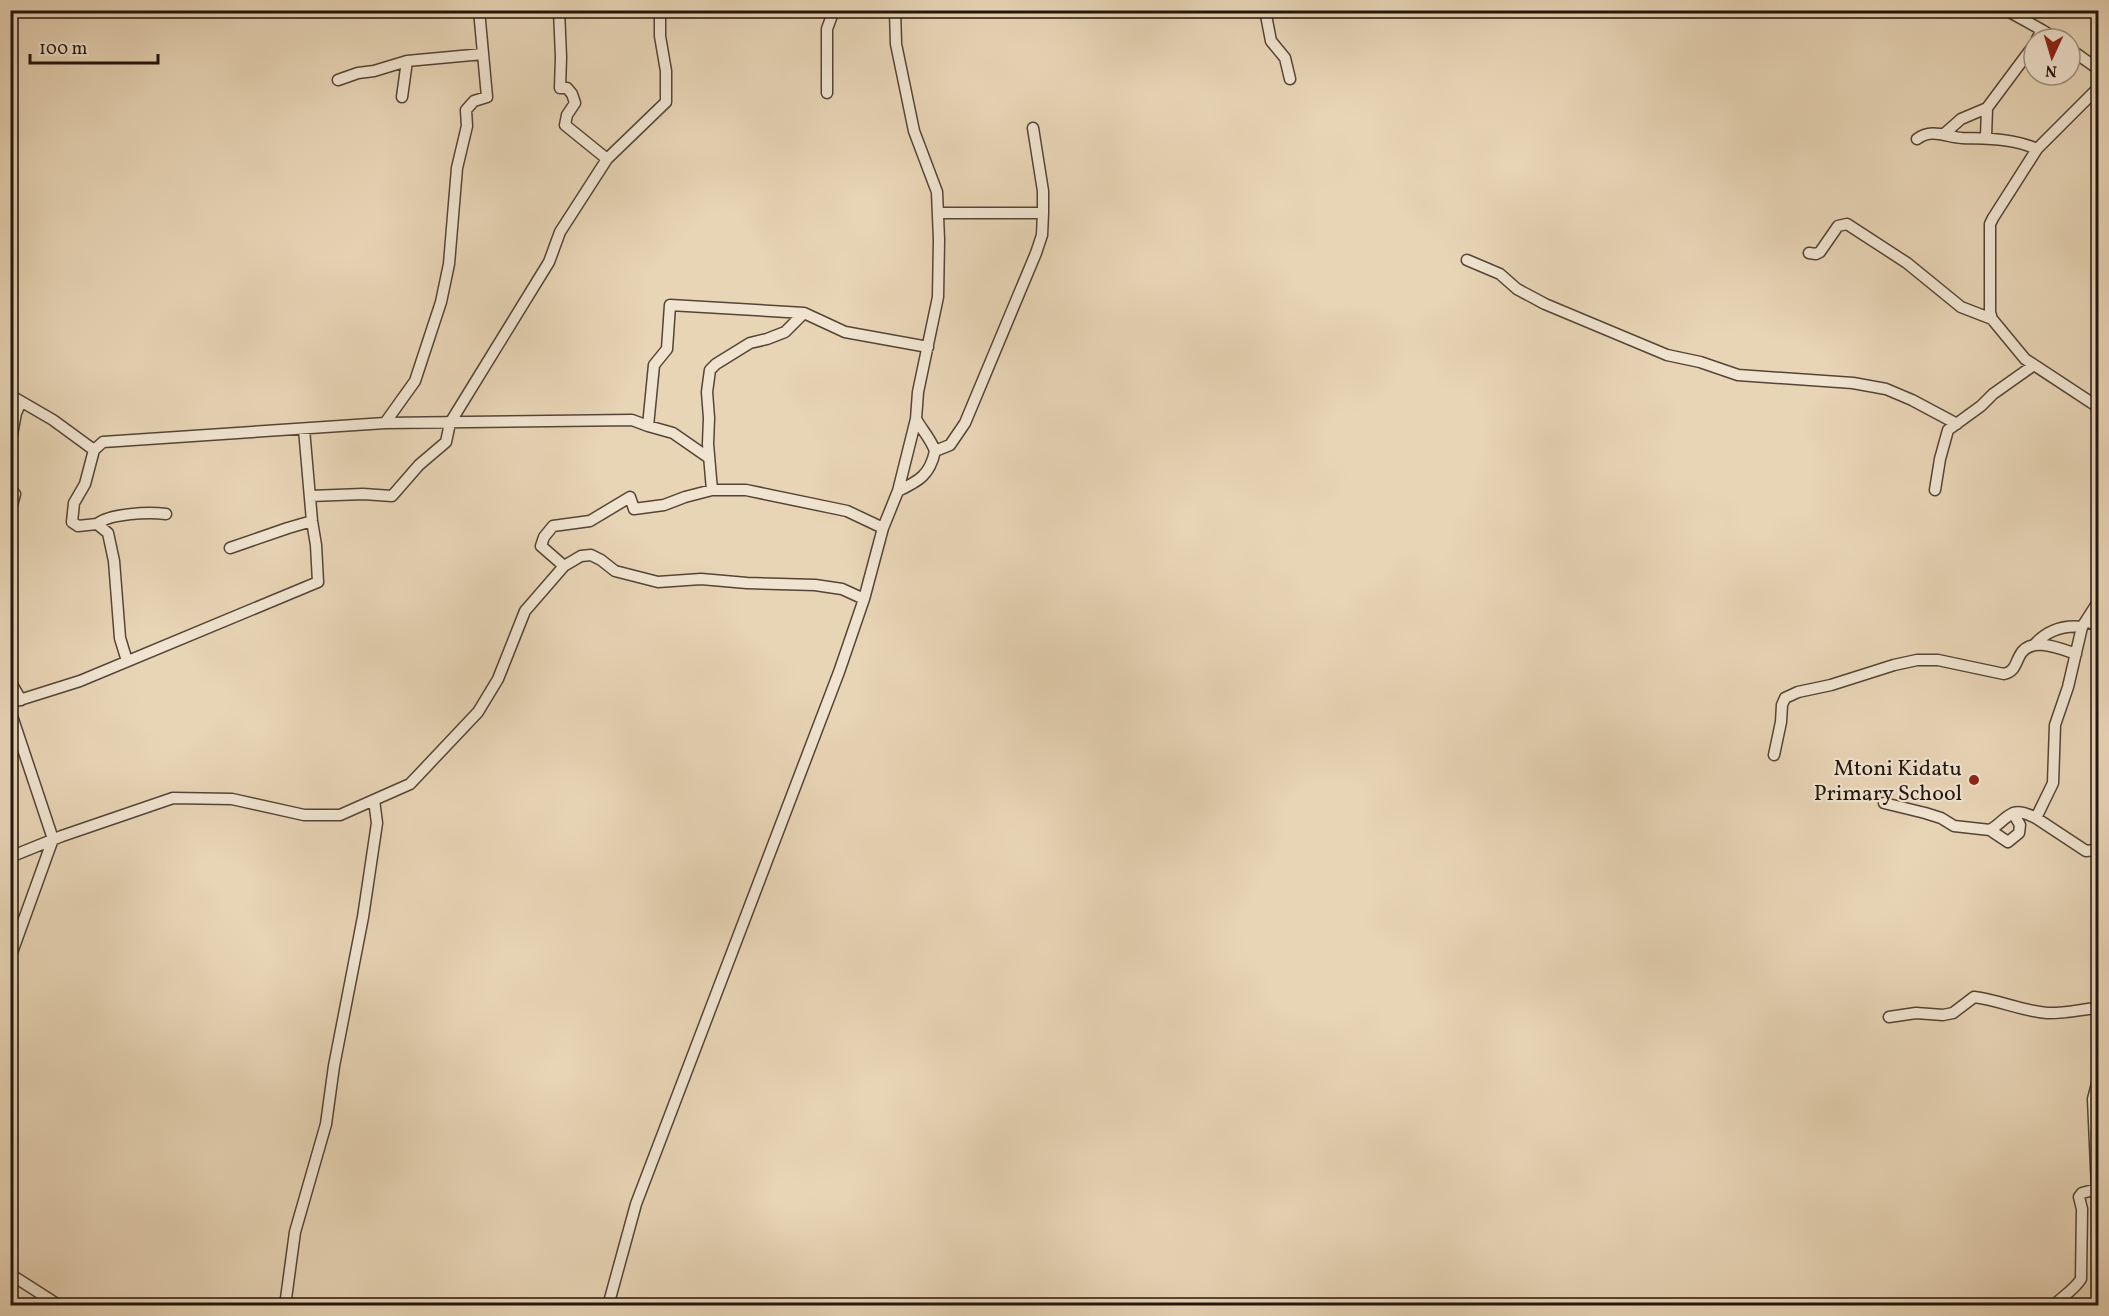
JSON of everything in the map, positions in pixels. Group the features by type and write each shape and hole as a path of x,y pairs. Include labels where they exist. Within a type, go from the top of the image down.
{"street":[{"path":"385,423 415,381 441,302 449,264 457,168 467,126 466,110 474,101 487,97 479,10"},
{"path":"559,10 560,87 567,88 575,103 567,115 565,125 607,159"},
{"path":"310,496 363,494 392,496 419,465 446,442 450,423 549,262 560,232 607,159 666,102 666,71 660,36 660,10"},
{"path":"827,93 827,29 834,10"},
{"path":"608,1305 636,1204 839,672 864,599 883,528 898,491 916,419 918,392 938,297 938,192 914,131 896,44 895,10"},
{"path":"1265,10 1271,41 1285,58 1290,79"},
{"path":"2006,10 2030,27"},
{"path":"338,80 407,62 483,54"},
{"path":"2082,58 2098,69"},
{"path":"1944,134 1961,119 1988,108 2022,61"},
{"path":"402,97 407,62"},
{"path":"2098,88 2037,149 1990,224 1990,312 1992,319 2025,359 2098,407"},
{"path":"1986,137 1988,108"},
{"path":"935,451 950,445 965,423 1042,235 1043,191 1033,128"},
{"path":"1917,139 1924,134 1944,134 1960,138 1986,137 2025,144 2037,149"},
{"path":"938,213 1043,213"},
{"path":"1809,253 1820,252 1838,226 1847,224 1907,263 1961,307 1992,319"},
{"path":"1467,260 1500,274 1517,289 1545,304 1667,355 1700,362 1738,375 1853,383 1886,389 1957,424"},
{"path":"648,426 654,365 667,349 670,305 804,313 845,332 928,347"},
{"path":"712,490 707,392 710,370 750,343 785,332 804,313"},
{"path":"1935,490 1948,430 2034,365"},
{"path":"10,395 53,420 94,450"},
{"path":"10,445 16,413 21,402"},
{"path":"898,491 918,481 932,466 935,451 931,440 916,419"},
{"path":"166,514 127,515 103,519 98,524 78,526 72,522 74,503 85,484 94,450 104,442 385,423 632,420 673,433 709,458"},
{"path":"10,681 16,701 80,681 318,582 304,429"},
{"path":"10,489 15,494 10,513"},
{"path":"564,566 541,546 544,537 553,526 590,521 630,497 634,509 664,505 685,496 712,490 746,490 847,510 883,528"},
{"path":"230,548 312,521"},
{"path":"98,524 108,534 114,561 120,638 127,661"},
{"path":"10,857 53,839 173,798 232,799 304,816 340,815 410,784 478,712 498,679 525,611 564,566 581,556 591,555 615,571 658,582 701,579 815,585 842,589 864,599"},
{"path":"2036,818 2052,783 2055,725 2084,624 2098,602"},
{"path":"1774,755 1782,705 1785,698 1790,695 1917,660 1938,660 2004,674 2010,673 2020,653 2035,644 2042,636 2070,626 2084,624 2098,626"},
{"path":"2035,644 2056,647 2076,654"},
{"path":"10,710 53,839 10,958"},
{"path":"285,1305 296,1232 326,1124 334,1066 363,917 377,823 374,800"},
{"path":"1884,803 1941,818 1954,826 1990,830 2008,842 2019,833 2020,825 2013,813"},
{"path":"1990,830 2013,813 2023,811 2086,851 2095,850 2098,846"},
{"path":"1889,1017 1916,1013 1943,1015 1953,1013 1974,997 2049,1013 2098,1008"},
{"path":"2054,1305 2081,1279 2082,1209 2079,1197 2082,1193 2097,1189 2093,1099 2098,1080"},
{"path":"10,1274 60,1305"}],"place":[{"name":"Mtoni Kidatu Primary School","path":"1974,780"}]}
